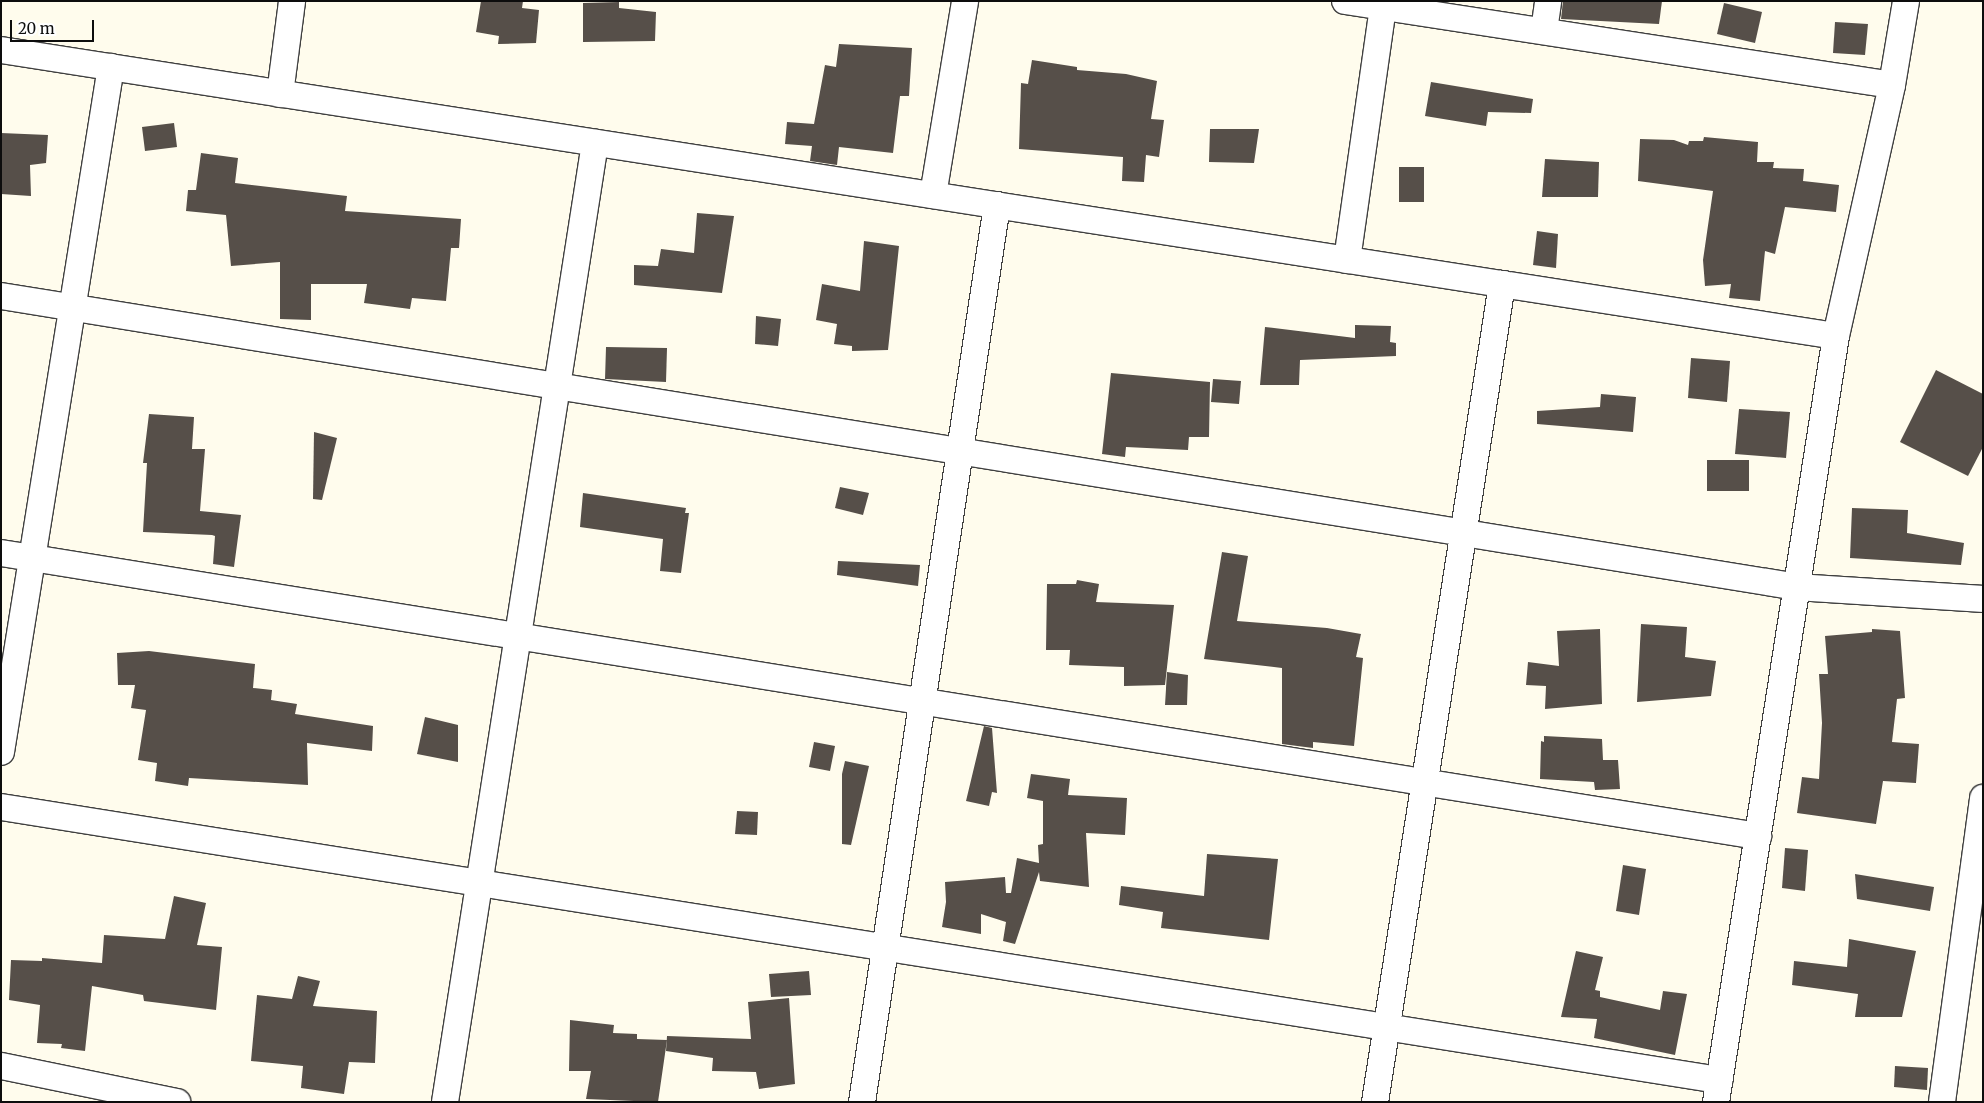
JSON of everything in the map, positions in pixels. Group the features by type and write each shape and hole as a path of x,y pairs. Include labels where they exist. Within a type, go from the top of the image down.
{"street":[{"path":"280,94 292,1"},
{"path":"933,195 965,1"},
{"path":"1345,1 1892,85"},
{"path":"1544,31 1548,1"},
{"path":"1,807 1386,1028 1718,1091 1836,336 1892,85 1906,1"},
{"path":"1347,260 1383,7"},
{"path":"1,50 1836,336"},
{"path":"1,752 111,67"},
{"path":"445,1102 595,143"},
{"path":"862,1102 997,205"},
{"path":"1374,1102 1502,284"},
{"path":"1,296 1797,587 1983,599"},
{"path":"1,553 1758,836"},
{"path":"1942,1102 1983,798"},
{"path":"1,1066 176,1102"}],"building":[{"path":"481,1 523,1 522,8 539,10 536,43 498,44 499,36 476,32"},
{"path":"1563,1 1662,1 1659,24 1561,19"},
{"path":"619,2 619,8 656,12 655,41 583,42 583,3"},
{"path":"1724,3 1762,12 1755,43 1717,34"},
{"path":"1835,22 1868,24 1865,55 1833,53"},
{"path":"839,44 912,48 909,96 900,96 893,153 839,147 837,165 810,161 812,146 785,144 787,122 814,124 825,65 836,67"},
{"path":"1032,60 1077,67 1077,70 1126,74 1157,81 1151,119 1164,120 1159,157 1146,155 1144,182 1122,181 1123,157 1019,149 1021,83 1028,84"},
{"path":"1431,82 1533,99 1531,113 1488,112 1486,126 1425,116"},
{"path":"174,123 177,147 145,151 142,127"},
{"path":"1210,129 1259,129 1254,163 1209,162"},
{"path":"1,133 48,135 46,163 30,165 31,196 1,194"},
{"path":"1704,137 1758,142 1757,162 1774,162 1773,168 1804,169 1803,181 1839,185 1836,212 1785,207 1775,254 1765,251 1760,301 1729,298 1731,284 1705,286 1703,260 1713,191 1638,181 1640,139 1674,140 1688,145 1689,141 1703,141"},
{"path":"201,153 238,158 235,183 347,196 345,211 461,219 459,248 451,248 446,301 412,298 410,309 364,303 367,284 311,284 311,320 280,319 280,262 231,266 226,215 186,211 188,190 196,190"},
{"path":"1545,159 1599,162 1598,197 1542,197"},
{"path":"1399,167 1424,167 1424,202 1399,202"},
{"path":"697,213 734,216 722,293 634,285 634,265 658,266 661,249 694,253"},
{"path":"1537,231 1558,234 1556,268 1533,265"},
{"path":"864,241 899,246 888,350 852,351 852,346 834,344 837,324 816,320 822,284 860,291"},
{"path":"756,316 781,319 778,346 755,344"},
{"path":"1355,325 1391,326 1390,342 1396,343 1396,356 1300,360 1299,385 1260,385 1265,327 1355,338"},
{"path":"606,347 667,348 666,382 605,379"},
{"path":"1691,358 1730,361 1727,402 1688,398"},
{"path":"1936,370 1983,394 1983,447 1968,476 1900,442"},
{"path":"1111,373 1210,382 1209,437 1189,437 1188,450 1126,447 1125,457 1102,454"},
{"path":"1213,379 1241,381 1239,404 1211,402"},
{"path":"1601,394 1636,397 1633,432 1537,424 1537,411 1600,407"},
{"path":"1739,409 1790,412 1786,458 1735,454"},
{"path":"149,414 194,417 192,449 205,449 200,511 241,515 234,567 213,564 215,536 143,532 147,463 143,463"},
{"path":"314,432 337,438 322,500 313,499"},
{"path":"1707,460 1749,460 1749,491 1707,491"},
{"path":"840,487 869,493 863,515 835,508"},
{"path":"583,493 686,508 685,513 689,513 681,573 660,571 663,539 580,527"},
{"path":"1852,508 1908,510 1907,533 1964,543 1961,565 1850,558"},
{"path":"1222,552 1248,556 1237,621 1327,628 1361,634 1356,657 1363,658 1354,746 1313,742 1313,748 1282,744 1282,668 1204,659"},
{"path":"838,561 920,565 918,586 837,575"},
{"path":"1077,580 1099,584 1096,602 1174,605 1165,685 1124,686 1124,667 1069,665 1070,650 1046,650 1047,584 1076,584"},
{"path":"1641,624 1687,627 1685,657 1716,661 1711,696 1637,702"},
{"path":"1600,629 1602,704 1545,709 1546,686 1526,685 1528,662 1559,666 1557,631"},
{"path":"1872,629 1900,631 1905,698 1897,699 1892,742 1919,744 1916,783 1883,781 1876,824 1797,813 1802,777 1819,779 1822,723 1819,674 1828,674 1825,636 1872,632"},
{"path":"149,651 255,664 253,688 272,690 271,700 297,704 295,714 373,726 372,751 307,743 308,785 189,778 188,786 155,781 157,763 138,760 146,710 131,708 135,685 118,685 117,653"},
{"path":"1167,672 1188,675 1187,705 1165,705"},
{"path":"425,717 458,725 458,762 417,754"},
{"path":"984,726 992,728 997,793 992,792 989,806 966,801"},
{"path":"1544,736 1602,739 1603,760 1618,760 1620,789 1595,790 1594,782 1540,779 1541,741 1544,742"},
{"path":"814,742 835,746 830,771 809,767"},
{"path":"845,761 869,766 851,845 842,844 842,774"},
{"path":"1031,774 1070,779 1068,795 1127,798 1125,835 1086,833 1089,887 1040,881 1039,872 1015,944 1003,941 1006,922 981,914 981,934 942,927 946,902 945,882 1005,877 1006,893 1011,893 1017,858 1039,863 1038,845 1043,844 1043,801 1027,798"},
{"path":"737,811 758,812 757,835 735,834"},
{"path":"1785,848 1808,850 1805,891 1782,888"},
{"path":"1207,854 1278,859 1269,940 1161,928 1163,912 1119,905 1121,886 1204,896"},
{"path":"1623,865 1646,869 1639,915 1616,911"},
{"path":"1855,874 1934,887 1930,911 1857,899"},
{"path":"174,896 206,903 197,945 222,947 216,1010 144,1001 143,995 92,986 85,1051 61,1048 62,1044 37,1043 40,1005 9,1000 11,960 42,961 42,958 102,963 104,935 165,939"},
{"path":"1849,939 1916,951 1902,1017 1855,1017 1858,994 1792,985 1794,961 1847,967"},
{"path":"1576,951 1603,957 1595,990 1600,991 1600,997 1660,1010 1663,991 1687,994 1675,1055 1594,1038 1597,1019 1561,1017"},
{"path":"809,971 811,995 771,997 769,974"},
{"path":"298,976 320,981 313,1006 377,1011 375,1063 349,1062 344,1094 301,1088 303,1066 251,1061 257,995 292,999"},
{"path":"789,998 795,1084 759,1089 756,1072 712,1071 713,1058 666,1051 667,1036 751,1039 748,1002"},
{"path":"570,1020 614,1025 613,1033 637,1034 637,1039 667,1040 658,1102 586,1099 591,1071 569,1071"},
{"path":"1895,1066 1928,1068 1927,1090 1894,1087"}]}
